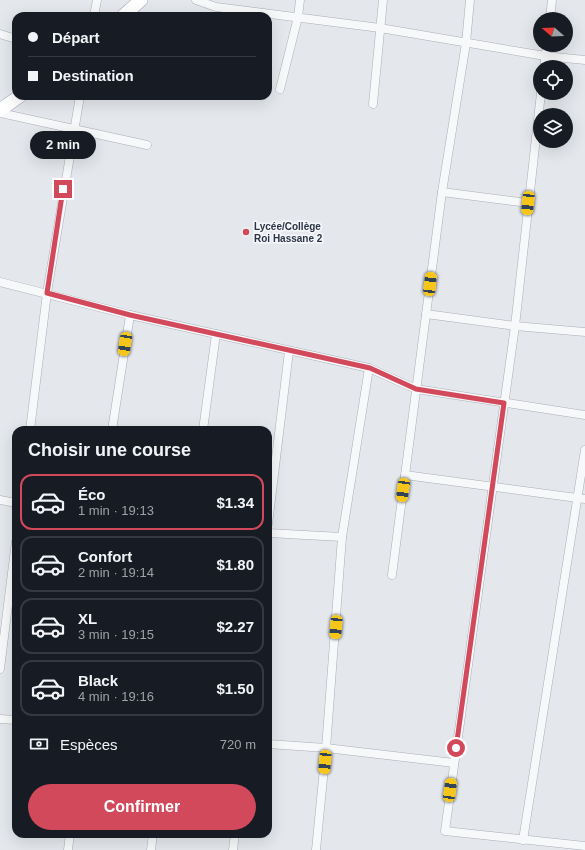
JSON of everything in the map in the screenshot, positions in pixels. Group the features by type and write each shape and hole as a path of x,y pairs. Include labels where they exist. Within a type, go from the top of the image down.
{"main road":[{"path":"128,12 141,0"},
{"path":"0,110 14,100"}],"street":[{"path":"95,12 97,0"},
{"path":"196,0 216,7 257,12"},
{"path":"280,89 298,17 300,0"},
{"path":"373,104 383,0"},
{"path":"392,575 442,192 466,43 470,0"},
{"path":"551,12 552,0"},
{"path":"215,12 216,7"},
{"path":"272,14 380,28 545,56 585,60"},
{"path":"0,34 12,38"},
{"path":"545,60 546,52"},
{"path":"30,426 47,293 73,129 79,100"},
{"path":"540,100 515,326 445,831 585,846"},
{"path":"0,114 147,145"},
{"path":"442,192 528,203"},
{"path":"0,282 130,315 370,368 416,389 585,415"},
{"path":"426,314 515,326 585,332"},
{"path":"113,426 130,315"},
{"path":"204,426 216,334"},
{"path":"272,491 289,351"},
{"path":"316,850 326,748 342,537 370,368"},
{"path":"523,840 582,499 585,450"},
{"path":"405,475 582,499"},
{"path":"0,500 12,502"},
{"path":"272,533 342,537"},
{"path":"0,669 12,573"},
{"path":"0,719 12,720"},
{"path":"272,744 326,748 454,763"},
{"path":"68,850 70,838"},
{"path":"151,850 152,838"},
{"path":"233,850 234,838"}],"place":[{"name":"Lycée/Collège Roi Hassane 2","path":"246,232"}],"route":[{"path":"63,189 47,293 130,315 370,368 416,389 504,403 456,748"}]}
